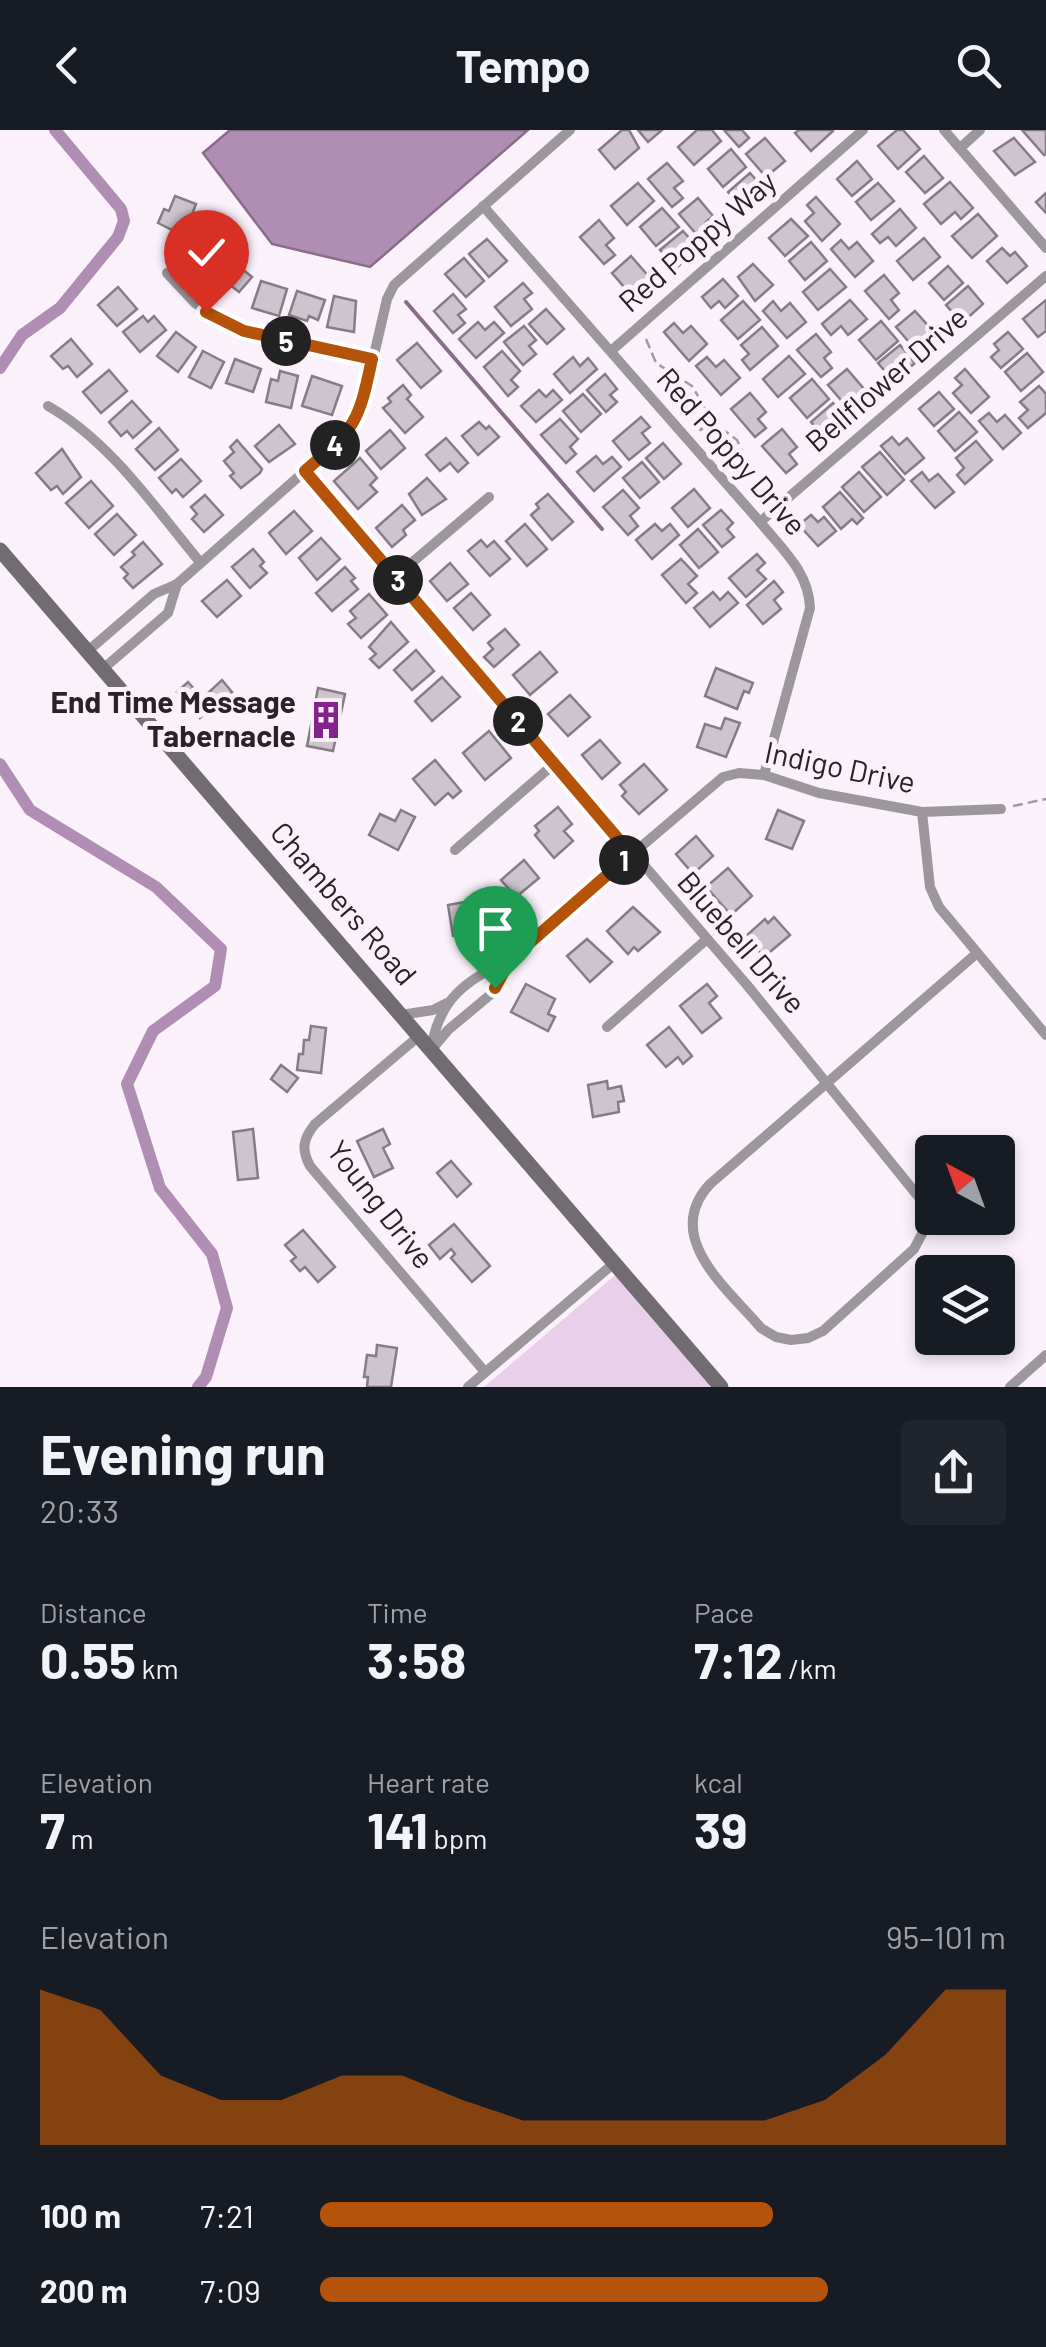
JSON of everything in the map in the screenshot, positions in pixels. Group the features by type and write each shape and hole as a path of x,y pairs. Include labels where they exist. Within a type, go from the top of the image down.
{"street":[{"path":"90,650 154,594 178,584 348,433 358,419 387,298 394,285 570,130"},
{"name":"Red Poppy Way","path":"611,352 863,130"},
{"path":"944,130 1046,248"},
{"path":"960,148 980,130"},
{"name":"Red Poppy Drive","path":"483,206 802,575 810,608 764,775"},
{"path":"168,273 195,303 229,326 372,359"},
{"name":"Bellflower Drive","path":"760,522 1046,276"},
{"path":"48,406 78,424 101,445 200,562"},
{"name":"Bluebell Drive","path":"305,471 827,1083"},
{"path":"396,577 488,497"},
{"name":"Chambers Road","path":"0,550 722,1387"},
{"path":"104,668 168,612 178,584"},
{"path":"454,850 554,764"},
{"name":"Indigo Drive","path":"448,1003 482,974 510,960 716,781 738,773 764,775 819,793 922,812 1001,809"},
{"path":"922,812 934,898 1046,1035"},
{"path":"607,1028 707,939"},
{"path":"827,1083 916,1190 925,1221 921,1238 906,1258 823,1331 803,1340 786,1340 762,1328 702,1259 693,1240 692,1216 699,1198 710,1184 976,954"},
{"name":"Indigo Drive","path":"431,1050 448,1030 490,995 510,960"},
{"path":"401,1014 433,1010 448,1003"},
{"path":"431,1050 438,1018 448,1003"},
{"name":"Young Drive","path":"419,1036 315,1124 304,1140 304,1152 310,1166 485,1372"},
{"path":"468,1387 613,1264"},
{"path":"1010,1387 1046,1355"}],"path":[{"path":"646,340 652,358 692,386 706,414 737,440 755,475 778,486"},
{"path":"706,414 700,431 716,424"},
{"path":"1001,809 1046,799"}],"shaded area":[{"path":"230,130 528,130 370,267 272,244 203,153"},
{"path":"620,1272 723,1387 484,1387 613,1277"}],"building":[{"path":"622,130 629,130 639,148 615,169 599,150"},
{"path":"638,130 662,130 648,142"},
{"path":"697,130 712,130 721,141 694,165 678,147"},
{"path":"724,130 742,130 749,138 739,147"},
{"path":"897,130 903,130 920,149 898,169 878,146"},
{"path":"1022,130 1046,130 1046,154 1044,155"},
{"path":"833,131 811,151 795,133"},
{"path":"765,138 785,161 766,177 746,154"},
{"path":"1014,138 1035,162 1015,175 994,151"},
{"path":"731,149 746,167 723,187 708,169"},
{"path":"924,156 943,178 925,193 906,172"},
{"path":"857,161 872,179 852,196 837,179"},
{"path":"667,163 683,181 674,188 683,198 672,207 648,179"},
{"path":"750,173 765,190 751,202 746,196 738,203 728,192"},
{"path":"950,182 973,208 961,219 955,212 941,224 924,204"},
{"path":"638,183 654,201 627,225 611,206"},
{"path":"878,183 894,201 871,220 856,202"},
{"path":"1046,193 1046,213 1036,202"},
{"path":"175,196 196,204 184,236 158,223"},
{"path":"816,197 840,224 822,241 805,221 814,213 807,205"},
{"path":"698,198 713,216 705,223 713,233 703,242 679,214"},
{"path":"662,208 679,227 656,246 640,227"},
{"path":"900,209 916,228 896,246 888,237 880,243 872,234"},
{"path":"978,214 997,236 972,258 952,236"},
{"path":"791,219 808,236 785,256 769,238"},
{"path":"599,220 614,238 606,245 615,255 604,264 580,237"},
{"path":"211,225 226,240 206,258 192,243"},
{"path":"683,231 699,249 676,268 660,250"},
{"path":"924,238 940,257 913,280 897,261"},
{"path":"487,239 507,261 489,277 469,254"},
{"path":"841,240 849,249 857,242 873,261 855,277 831,249"},
{"path":"811,242 827,261 805,280 789,261"},
{"path":"1002,248 1010,256 1015,252 1027,266 1007,283 987,261"},
{"path":"631,256 651,279 631,295 612,273"},
{"path":"464,258 484,281 466,297 445,274"},
{"path":"231,260 252,277 239,292 229,284 221,294 210,285"},
{"path":"753,264 773,285 755,301 738,277"},
{"path":"948,266 963,283 944,300 929,283"},
{"path":"830,269 846,287 818,310 803,292"},
{"path":"884,275 899,293 891,300 899,310 889,319 865,291"},
{"path":"723,279 738,296 725,308 719,301 711,308 702,297"},
{"path":"261,281 287,289 279,316 252,308"},
{"path":"523,283 532,293 524,299 532,309 511,326 495,307"},
{"path":"968,286 983,304 962,323 946,305"},
{"path":"118,287 137,309 117,326 98,305"},
{"path":"297,291 325,300 318,320 289,315"},
{"path":"453,294 466,309 458,315 465,323 453,333 434,311"},
{"path":"334,296 356,301 354,332 327,327"},
{"path":"850,300 867,319 848,335 841,326 831,335 822,324"},
{"path":"1046,300 1046,331 1038,337 1023,319"},
{"path":"743,301 760,320 738,339 721,320"},
{"path":"773,301 781,311 790,303 806,322 787,338 763,311"},
{"path":"546,309 564,329 547,344 529,324"},
{"path":"915,311 932,330 924,337 931,345 920,355 896,327"},
{"path":"143,316 148,322 154,316 166,330 140,352 123,332"},
{"path":"881,321 898,341 876,360 859,340"},
{"path":"478,322 485,330 494,322 504,333 476,358 459,339"},
{"path":"674,323 683,333 691,326 707,344 689,361 664,332"},
{"path":"524,326 536,340 529,346 536,354 523,365 504,342"},
{"path":"762,327 778,346 750,370 742,360 749,354 741,345"},
{"path":"176,332 196,347 178,372 157,356"},
{"path":"1008,332 1023,349 1001,368 991,357 999,350 994,344"},
{"path":"816,334 831,352 824,358 832,368 821,377 797,350"},
{"path":"71,339 92,364 77,377 51,356"},
{"path":"417,343 441,371 421,388 397,360"},
{"path":"900,345 915,363 901,375 896,369 888,375 878,363"},
{"path":"203,351 224,362 211,388 189,377"},
{"path":"502,351 520,371 511,380 518,387 508,396 484,367"},
{"path":"1027,353 1043,372 1021,391 1005,372"},
{"path":"789,356 805,374 778,397 763,379"},
{"path":"573,357 580,366 588,358 597,369 570,393 554,374"},
{"path":"707,357 716,367 724,360 740,378 721,395 696,366"},
{"path":"235,359 261,369 253,392 226,383"},
{"path":"847,369 871,397 862,406 855,398 846,406 828,385"},
{"path":"965,369 989,397 971,413 953,393 962,385 955,378"},
{"path":"109,370 127,391 101,413 83,392"},
{"path":"280,371 298,376 291,408 266,402 271,379 278,381"},
{"path":"605,374 617,389 610,395 617,402 606,412 587,390"},
{"path":"312,376 342,386 332,415 302,406"},
{"path":"812,379 829,399 807,418 790,398"},
{"path":"403,385 411,395 407,399 423,417 405,433 383,408"},
{"path":"1039,386 1046,394 1046,413 1028,428 1019,418 1028,410 1020,402"},
{"path":"539,390 546,397 553,390 562,400 536,422 521,406"},
{"path":"939,392 954,409 934,426 919,409"},
{"path":"750,393 766,412 758,419 766,428 755,437 731,409"},
{"path":"583,394 601,414 581,432 563,411"},
{"path":"132,401 151,422 133,438 127,431 121,436 109,422"},
{"path":"833,403 849,421 827,440 811,422"},
{"path":"959,412 977,432 955,451 938,431"},
{"path":"989,413 997,422 1005,415 1021,433 1003,449 979,421"},
{"path":"641,417 650,427 642,433 650,443 629,460 613,441"},
{"path":"560,419 578,439 570,447 576,454 566,463 541,435"},
{"path":"479,422 499,437 478,455 462,436"},
{"path":"279,425 295,444 269,462 255,446"},
{"path":"159,428 178,450 155,470 136,449"},
{"path":"782,429 797,447 789,454 797,464 786,473 762,446"},
{"path":"390,430 405,448 381,469 366,451"},
{"path":"892,437 899,445 907,438 924,458 905,474 881,446"},
{"path":"446,438 468,463 458,472 450,463 440,471 426,455"},
{"path":"237,440 262,469 241,488 224,461 234,452 230,447"},
{"path":"976,441 992,460 965,484 957,475 964,468 956,458"},
{"path":"663,443 681,464 664,479 646,458"},
{"path":"62,449 81,477 63,494 57,486 51,490 36,473"},
{"path":"880,452 904,480 887,495 862,467"},
{"path":"596,456 603,464 612,457 621,467 594,491 577,472"},
{"path":"360,458 377,478 370,485 377,492 358,509 334,481"},
{"path":"181,459 201,481 183,497 176,489 172,493 159,478"},
{"path":"642,462 659,482 640,498 623,478"},
{"path":"859,472 881,497 864,512 842,487"},
{"path":"922,472 929,481 938,474 954,492 935,508 911,481"},
{"path":"427,478 446,499 422,515 409,494"},
{"path":"91,481 113,506 89,528 66,503"},
{"path":"694,489 710,508 688,527 672,508"},
{"path":"623,490 639,508 630,516 638,526 628,535 603,507"},
{"path":"840,492 863,518 857,524 852,519 841,529 823,507"},
{"path":"548,494 573,522 552,540 531,515 539,508 536,504"},
{"path":"205,495 223,515 204,532 192,519 197,514 191,507"},
{"path":"402,505 415,520 392,547 376,528"},
{"path":"721,510 733,523 727,529 734,537 722,547 703,525"},
{"path":"294,511 312,531 286,554 269,533"},
{"path":"117,514 136,535 114,555 95,534"},
{"path":"811,515 818,522 824,517 836,531 818,546 799,525"},
{"path":"525,524 547,549 527,566 506,541"},
{"path":"655,524 662,531 670,524 679,535 652,559 636,540"},
{"path":"698,529 718,552 699,568 680,545"},
{"path":"321,538 340,559 317,580 299,558"},
{"path":"481,540 487,547 494,541 510,559 490,576 468,551"},
{"path":"143,542 162,564 133,588 121,567"},
{"path":"253,549 267,573 250,588 232,567"},
{"path":"757,554 765,563 757,570 766,579 746,597 729,578"},
{"path":"681,559 697,576 688,584 697,593 686,603 662,575"},
{"path":"450,563 468,584 447,601 430,581"},
{"path":"345,567 355,578 351,581 358,589 332,611 316,593"},
{"path":"227,580 241,596 217,617 202,601"},
{"path":"774,581 783,592 774,600 781,609 763,624 747,605"},
{"path":"713,592 720,600 728,592 738,603 710,627 694,608"},
{"path":"471,593 490,615 473,630 454,608"},
{"path":"369,594 387,615 361,638 348,624 356,618 350,611"},
{"path":"391,622 408,642 379,668 370,659 376,654 369,647"},
{"path":"505,629 519,645 494,667 484,657 493,649 488,643"},
{"path":"416,650 434,671 412,690 394,670"},
{"path":"540,652 557,672 530,695 513,675"},
{"path":"716,668 753,683 749,693 744,691 737,709 705,696"},
{"path":"442,677 460,697 432,721 415,701"},
{"path":"222,680 232,692 218,704 208,693"},
{"path":"188,682 211,708 200,718 193,710 188,714 184,709 188,705 177,692"},
{"name":"End Time Message Tabernacle","path":"318,688 345,694 333,751 307,746"},
{"path":"570,695 590,717 568,736 548,714"},
{"path":"725,718 740,723 726,757 697,747 705,724 721,729"},
{"path":"489,731 511,758 485,780 463,753"},
{"path":"600,740 620,763 602,779 582,755"},
{"path":"435,760 461,791 453,798 448,793 435,805 413,779"},
{"path":"644,764 667,790 639,814 622,796 626,792 620,785"},
{"path":"558,807 572,824 564,831 573,841 554,858 535,835 539,831 535,826"},
{"path":"401,810 415,817 398,850 369,835 380,814 395,821"},
{"path":"778,810 804,821 792,849 766,839"},
{"path":"696,836 713,856 693,874 676,854"},
{"path":"524,860 539,878 516,897 501,880"},
{"path":"728,868 752,896 731,915 706,887"},
{"path":"476,900 482,938 463,941 462,935 453,936 448,905"},
{"path":"633,907 660,932 638,951 634,947 628,954 607,931"},
{"path":"774,917 790,935 764,957 746,936 765,919 768,923"},
{"path":"587,939 612,962 590,982 567,956"},
{"path":"526,984 555,999 548,1014 555,1017 548,1031 511,1012"},
{"path":"707,984 717,996 709,1003 721,1018 702,1033 680,1006"},
{"path":"311,1026 326,1028 321,1073 297,1070"},
{"path":"669,1027 692,1056 683,1064 678,1057 666,1067 647,1045"},
{"path":"281,1065 298,1078 287,1092 271,1079"},
{"path":"607,1081 608,1089 621,1086 624,1101 618,1102 619,1112 593,1117 588,1085"},
{"path":"253,1129 258,1178 238,1180 233,1132"},
{"path":"383,1129 390,1144 383,1148 393,1168 374,1177 357,1141"},
{"path":"451,1161 471,1184 457,1197 437,1173"},
{"path":"454,1224 490,1266 472,1282 451,1258 455,1254 451,1249 440,1259 429,1245"},
{"path":"303,1230 335,1267 318,1282 305,1267 300,1271 291,1261 296,1257 285,1245"},
{"path":"377,1345 397,1348 391,1387 367,1387 367,1355 376,1356"}],"waterway":[{"path":"0,368 22,335 60,308 118,237 124,221 121,209 55,130"},
{"path":"406,302 602,529"},
{"path":"0,764 30,810 156,887 221,949 215,986 153,1031 127,1084 160,1188 212,1254 227,1308 206,1377 198,1387"}],"place":[{"name":"End Time Message Tabernacle","path":"326,720"}],"route":[{"path":"206,312 244,331 372,359 358,419 305,471 631,854 510,960 495,988"}]}
